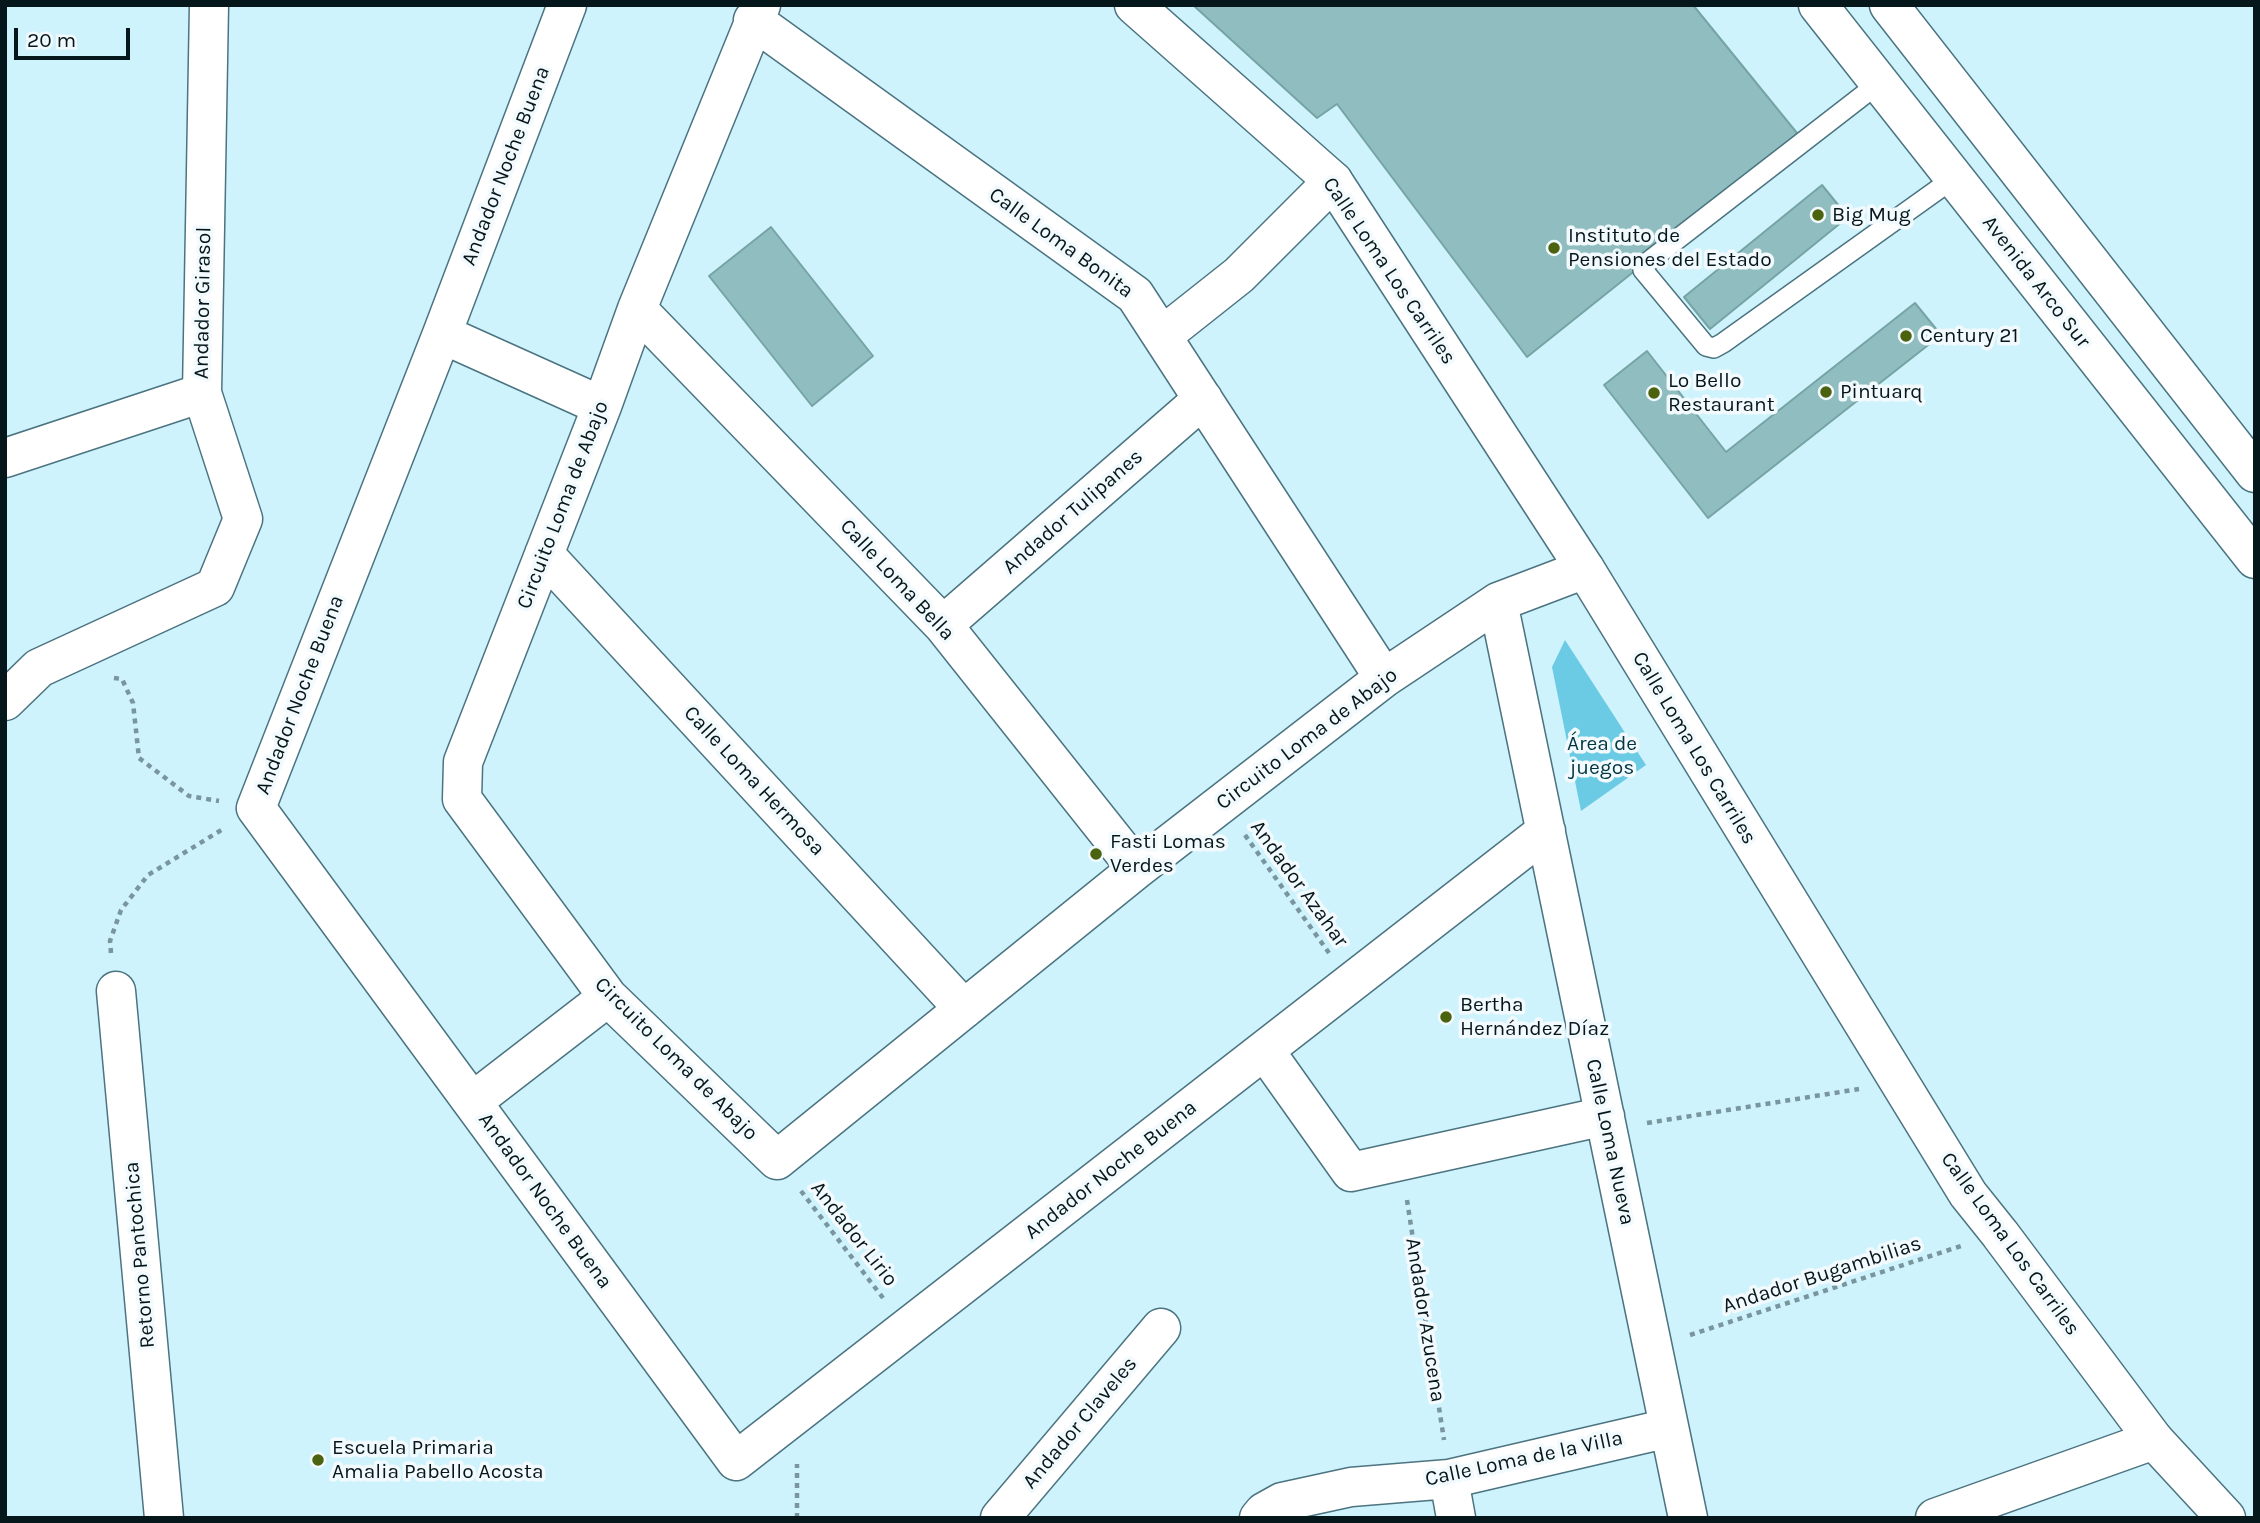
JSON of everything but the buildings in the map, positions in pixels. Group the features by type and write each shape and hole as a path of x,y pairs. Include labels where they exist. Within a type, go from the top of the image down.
{"street":[{"name":"Andador Girasol","path":"5,701 39,668 215,587 243,519 202,393 209,5"},
{"name":"Andador Noche Buena","path":"567,5 442,334 256,808 736,1461 1546,831"},
{"name":"Calle Loma Los Carriles","path":"1134,5 1333,181 1585,569 1968,1194 2154,1440 2226,1518"},
{"name":"Avenida Arco Sur","path":"1818,5 2255,559"},
{"path":"1889,5 2255,473"},
{"name":"Circuito Loma de Abajo","path":"757,13 637,309 463,762 461,799 608,997 777,1160 1137,869 1384,678 1498,602 1585,569"},
{"name":"Calle Loma Bonita","path":"757,13 1135,295 1384,678"},
{"path":"1162,336 1239,275 1333,181"},
{"name":"Calle Loma Bella","path":"637,309 943,625 1137,869"},
{"path":"442,334 601,406"},
{"path":"5,458 202,393"},
{"name":"Andador Tulipanes","path":"943,625 1203,399"},
{"name":"Calle Loma Hermosa","path":"544,554 964,1009"},
{"name":"Calle Loma Nueva","path":"1498,602 1688,1518"},
{"name":"Retorno Pantochica","path":"116,992 164,1518"},
{"path":"472,1102 608,997"},
{"path":"1265,1051 1351,1172 1606,1123"},
{"name":"Andador Claveles","path":"1000,1518 1161,1328"},
{"name":"Calle Loma de la Villa","path":"1259,1518 1282,1502 1351,1487 1449,1479 1669,1428"},
{"path":"1935,1518 2154,1440"},
{"path":"1449,1479 1456,1518"}],"lane":[{"path":"1879,83 1644,265 1643,270 1706,346 1714,348 1954,178"}],"path":[{"path":"112,678 122,679 134,703 139,758 189,796 256,808"},
{"name":"Andador Azahar","path":"1222,803 1351,984"},
{"path":"116,992 110,941 121,909 148,875 256,808"},
{"path":"1606,1123 1899,1083"},
{"name":"Andador Lirio","path":"777,1160 907,1328"},
{"name":"Andador Azucena","path":"1401,1161 1449,1479"},
{"name":"Andador Bugambilias","path":"1653,1347 2000,1234"}],"green space":[{"name":"Área de juegos","path":"1565,640 1646,765 1581,811 1552,667"}],"place":[{"name":"Big Mug","path":"1818,215"},
{"name":"Instituto de Pensiones del Estado","path":"1554,248"},
{"name":"Century 21","path":"1906,336"},
{"name":"Pintuarq","path":"1826,392"},
{"name":"Lo Bello Restaurant","path":"1654,393"},
{"name":"Fasti Lomas Verdes","path":"1096,854"},
{"name":"Bertha Hernández Díaz","path":"1446,1017"},
{"name":"Escuela Primaria Amalia Pabello Acosta","path":"318,1460"}]}
